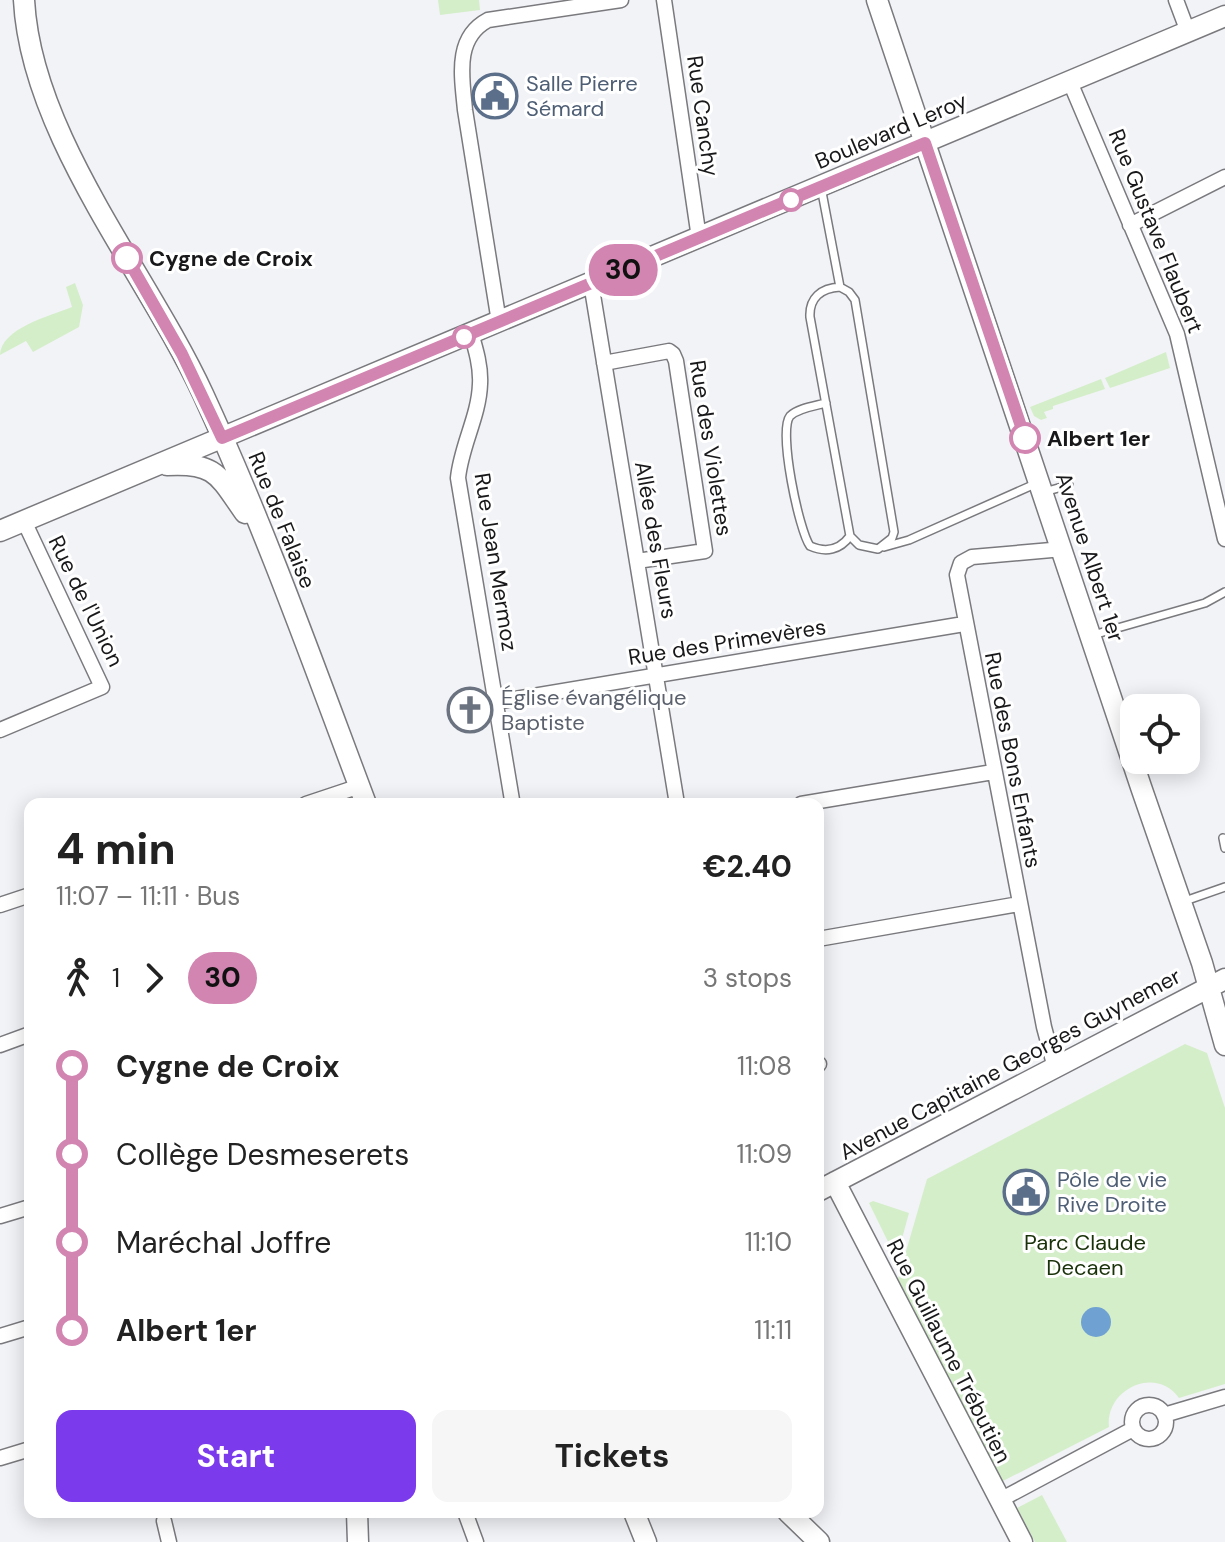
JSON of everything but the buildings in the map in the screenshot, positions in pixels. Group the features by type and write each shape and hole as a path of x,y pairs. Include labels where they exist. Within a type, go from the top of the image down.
{"main road":[{"name":"Rue de Falaise","path":"24,0 41,81 77,168 182,354 222,438 270,549 363,795"},
{"name":"Avenue Albert 1er","path":"877,0 1181,902 1217,983 1225,1045"},
{"name":"Boulevard Leroy","path":"143,471 1225,16"},
{"path":"0,531 143,471 168,464 188,464 207,467 220,477 270,549"},
{"name":"Avenue Capitaine Georges Guynemer","path":"826,1187 1217,983"},
{"name":"Rue Guillaume Trébutien","path":"826,1187 1022,1542"},
{"path":"357,1518 358,1542"},
{"path":"636,1518 646,1542"},
{"path":"794,1518 819,1542"}],"street":[{"path":"499,322 465,110 463,54 470,32 513,7 621,0"},
{"name":"Rue Canchy","path":"664,0 699,238"},
{"path":"1176,0 1188,32"},
{"name":"Rue Gustave Flaubert","path":"1070,82 1177,334 1225,539"},
{"path":"1130,225 1225,177"},
{"name":"Allée des Fleurs","path":"591,283 676,798"},
{"name":"Rue Jean Mermoz","path":"471,333 480,384 460,456 458,478 512,798"},
{"name":"Rue des Violettes","path":"604,363 669,351 676,361 705,551 637,561"},
{"name":"Rue de l'Union","path":"0,730 102,687 24,521"},
{"name":"Rue des Bons Enfants","path":"1055,1068 1019,904 957,575 965,559 1063,549"},
{"name":"Rue des Primevères","path":"496,702 964,624"},
{"path":"824,800 993,772"},
{"path":"0,905 24,897"},
{"path":"824,938 1019,904"},
{"path":"0,1044 24,1036"},
{"path":"0,1216 24,1209"},
{"path":"0,1336 24,1329"},
{"path":"1164,1415 1225,1397"},
{"path":"1142,1407 1157,1407 1164,1415 1163,1430 1155,1437 1145,1438 1133,1429 1134,1414 1142,1407"},
{"path":"1000,1500 1133,1429"},
{"path":"0,1458 24,1451"},
{"path":"467,1518 476,1542"},
{"path":"164,1521 169,1542"}],"lane":[{"path":"821,187 840,287"},
{"path":"882,547 894,532 855,300 840,287 831,288 817,295 810,308 850,536 864,547 882,547 909,540 1042,487 1069,485"},
{"path":"826,403 798,411 790,417 785,434 787,449 801,526 810,546 819,550 837,548 850,536"},
{"path":"1091,636 1205,603 1225,592"},
{"path":"1223,838 1225,848"},
{"path":"1181,902 1225,887"}],"green space":[{"path":"438,0 479,0 480,10 440,15"},
{"path":"75,283 83,305 79,327 33,352 26,341 0,355 2,346 17,330 72,307 66,287"},
{"path":"1166,352 1170,368 1110,388 1105,378"},
{"path":"1101,379 1105,389 1053,406 1053,409 1044,412 1047,418 1041,420 1034,416 1030,407"},
{"name":"Parc Claude Decaen","path":"1185,1044 1207,1053 1225,1108 1225,1384 1179,1398 1158,1383 1134,1386 1123,1392 1115,1402 1109,1427 1003,1481 898,1279 927,1179"},
{"path":"873,1201 909,1213 898,1253 894,1254 869,1203"},
{"path":"1042,1495 1067,1542 1035,1542 1017,1508"}],"water":[{"path":"1096,1307 1107,1311 1111,1322 1107,1333 1096,1337 1085,1333 1081,1322 1085,1311"}],"bus line":[{"name":"30","path":"127,258 182,354 222,438 925,143 1025,438"}],"place":[{"name":"Salle Pierre Sémard","path":"495,96"},
{"name":"Cygne de Croix","path":"127,258"},
{"name":"Albert 1er","path":"1025,438"},
{"name":"Église évangélique Baptiste","path":"470,710"},
{"name":"Pôle de vie Rive Droite","path":"1026,1192"}]}
